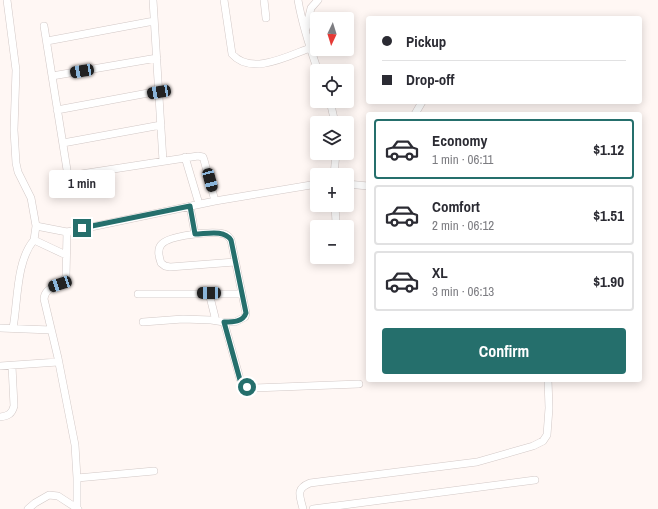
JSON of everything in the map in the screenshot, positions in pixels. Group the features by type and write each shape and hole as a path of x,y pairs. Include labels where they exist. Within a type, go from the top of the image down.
{"street":[{"path":"7,0 16,70 14,130 16,163 18,172 31,198 36,226 34,240 28,246 24,254 13,328"},
{"path":"153,0 163,161"},
{"path":"224,0 232,54 243,62 251,64 270,62 310,48 300,15 298,0"},
{"path":"264,0 266,18"},
{"path":"306,31 311,8 318,0"},
{"path":"46,41 154,21"},
{"path":"44,26 68,176 198,156 203,158 215,201"},
{"path":"52,76 156,58"},
{"path":"57,110 159,92"},
{"path":"62,142 161,125"},
{"path":"185,157 199,204"},
{"path":"36,226 66,232 199,204 310,185"},
{"path":"354,185 366,186"},
{"path":"190,206 195,234"},
{"path":"66,232 67,272 64,281 52,286 44,295 45,307 75,445 78,509"},
{"path":"143,322 182,319 234,322 245,317 246,313 231,240 228,236 224,234 195,234 180,236 164,241 160,245 158,252 161,263 165,266 170,267 235,262"},
{"path":"34,240 66,255"},
{"path":"209,293 216,321"},
{"path":"138,294 242,294"},
{"path":"224,322 240,380 244,386 253,388 359,384"},
{"path":"0,328 51,330"},
{"path":"0,366 58,362"},
{"path":"0,417 6,417 13,411 12,366"},
{"path":"303,509 300,489 310,483 477,462 520,450 543,441 547,435 548,426 548,382"},
{"path":"77,478 154,471"},
{"path":"313,509 535,480"},
{"path":"28,509 48,495 58,496 78,509"}],"route":[{"path":"82,228 190,206 195,234 224,234 228,236 231,240 246,313 245,317 234,322 224,322 240,380 244,386 247,387"}]}
